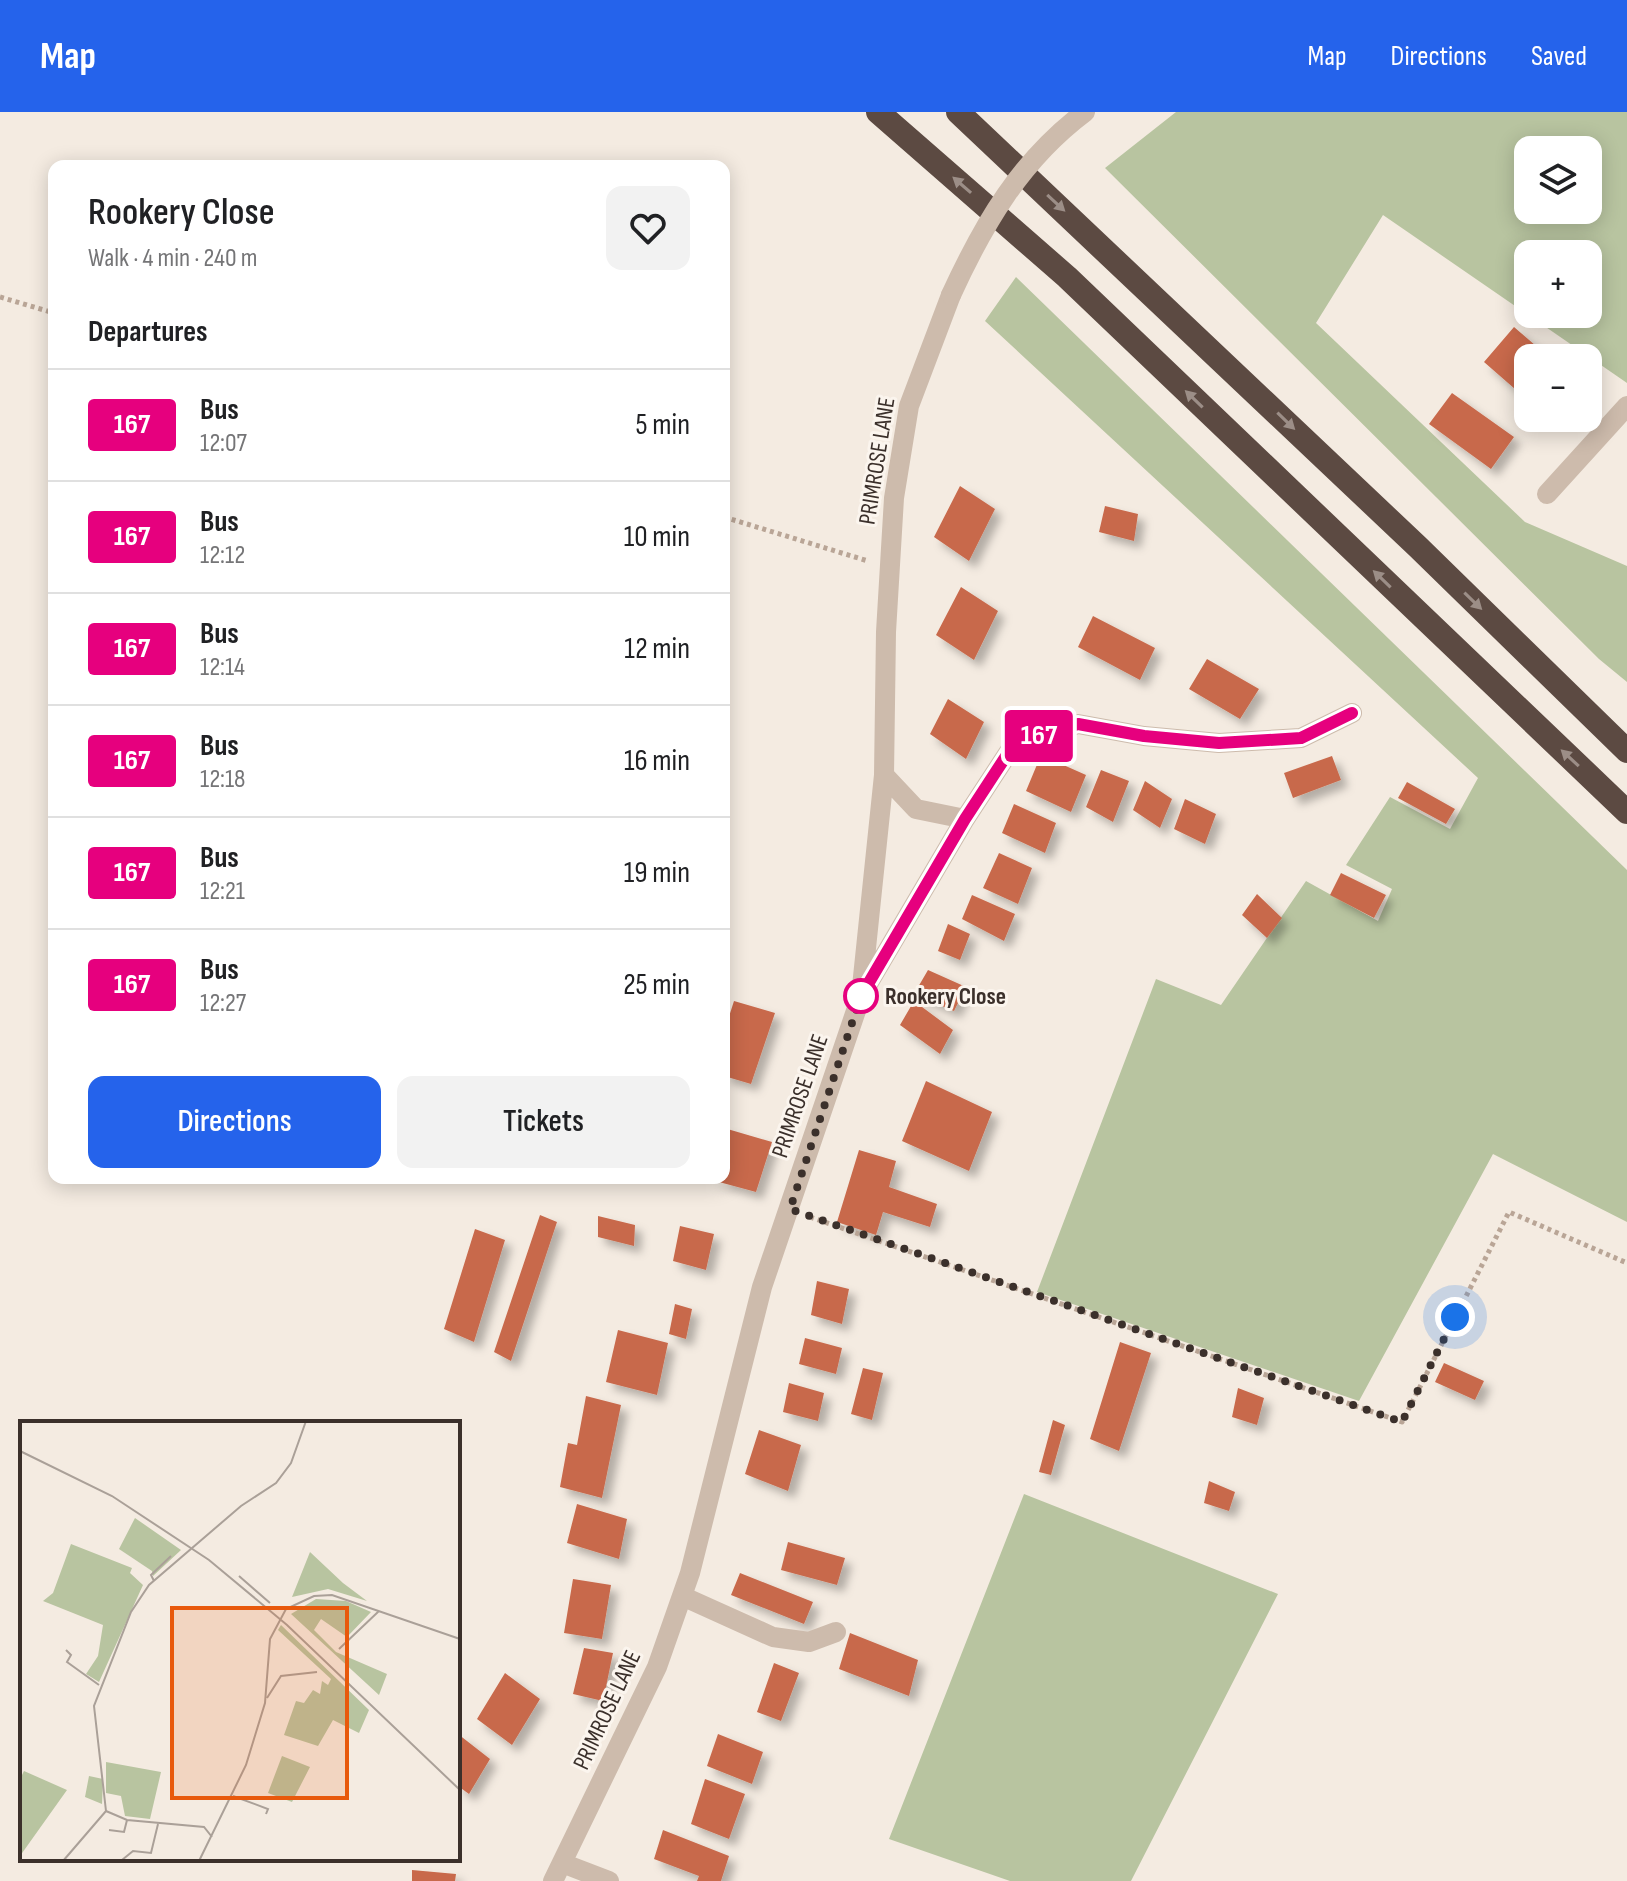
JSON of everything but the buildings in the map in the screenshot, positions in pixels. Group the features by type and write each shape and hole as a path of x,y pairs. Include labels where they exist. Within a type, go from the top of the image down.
{"highway":[{"path":"878,112 1067,277 1627,812"},
{"path":"958,112 1418,547 1627,751"}],"street":[{"name":"PRIMROSE LANE","path":"557,1872 657,1667 690,1573 762,1287 861,996 884,775 886,632 894,498 909,406 951,295 979,235 1021,173 1063,129 1085,112"},
{"path":"1547,494 1627,406"},
{"path":"861,996 965,819 1014,744 1078,724 1144,736 1219,743 1301,738 1352,713"},
{"path":"884,775 916,809 965,819"},
{"path":"682,1596 773,1637 809,1642 836,1632"},
{"path":"557,1872 609,1881"}],"path":[{"path":"0,297 48,311"},
{"path":"730,519 890,567"},
{"path":"790,1209 1402,1422 1509,1212 1627,1263"}],"green space":[{"path":"1176,112 1627,112 1627,383 1602,366 1602,344 1570,344 1547,328 1602,328 1602,240 1514,240 1514,305 1383,215 1316,323 1525,522 1627,566 1627,682 1599,659 1105,168"},
{"path":"1016,277 1627,870 1627,1222 1493,1154 1359,1401 1037,1292 1156,979 1221,1005 1306,881 1378,921 1392,889 1346,865 1390,797 1450,829 1478,778 985,321"},
{"path":"1024,1494 1278,1594 1131,1881 1010,1881 889,1839"}],"bus line":[{"name":"167","path":"861,996 965,819 1014,744 1078,724 1144,736 1219,743 1301,738 1352,713"}],"place":[{"name":"Rookery Close","path":"861,996"}],"route":[{"path":"861,996 790,1209 1402,1422 1455,1317"}]}
